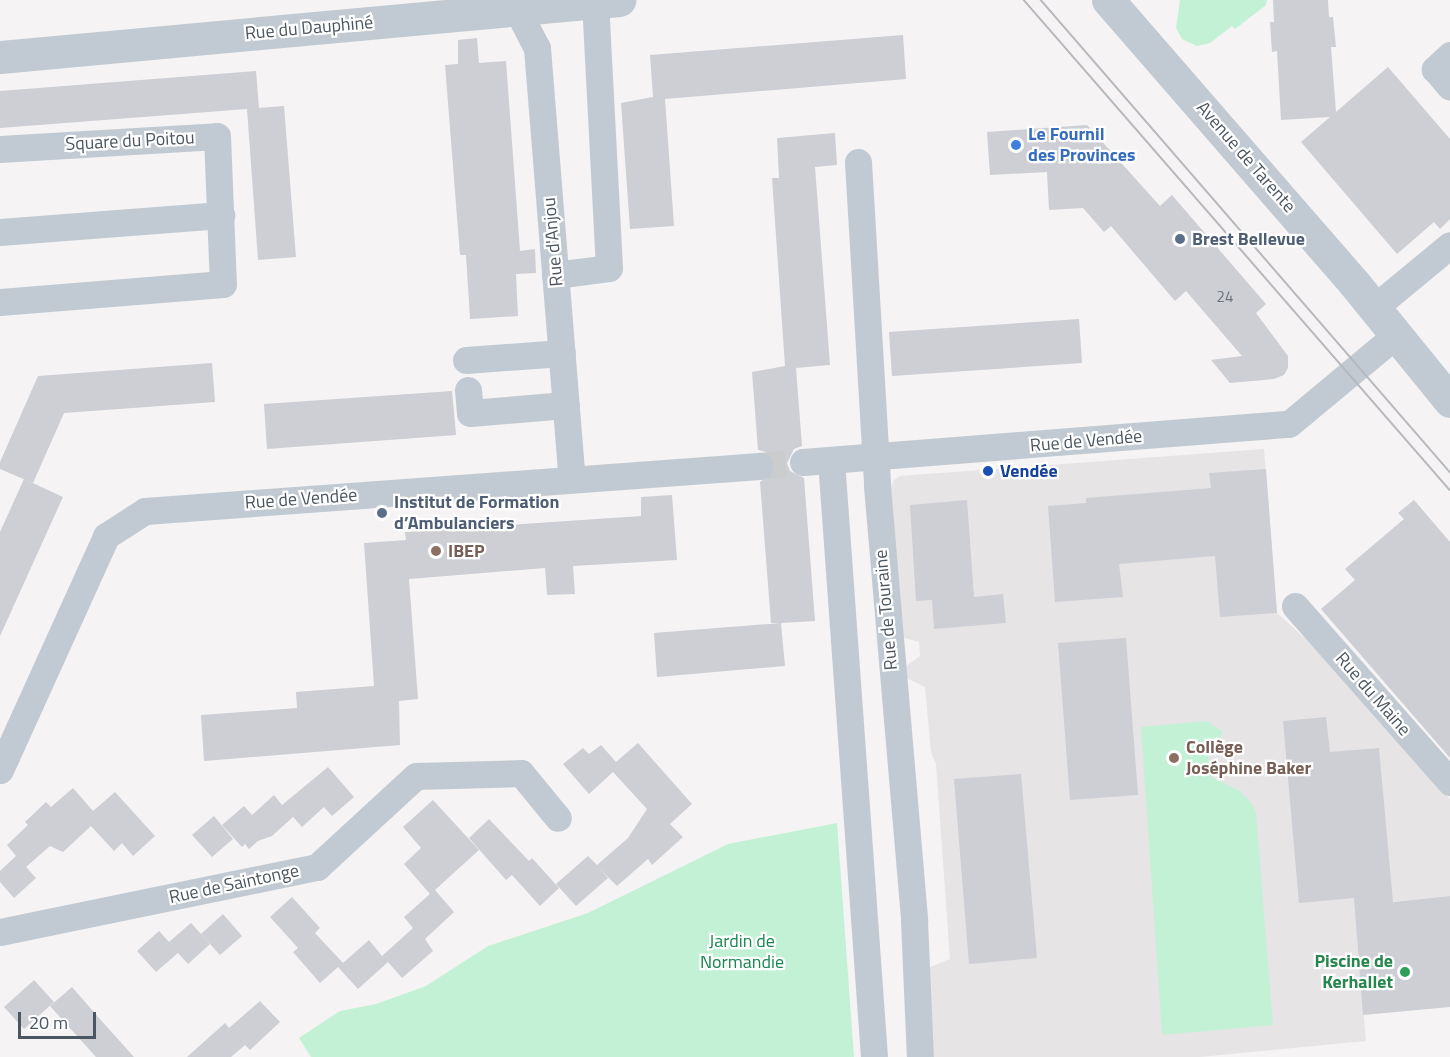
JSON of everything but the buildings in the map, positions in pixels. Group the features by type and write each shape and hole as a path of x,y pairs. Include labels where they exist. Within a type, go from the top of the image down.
{"street":[{"name":"Avenue de Tarente","path":"1108,0 1375,307 1450,401"},
{"path":"555,275 609,268 607,1"},
{"name":"Rue du Dauphiné","path":"0,57 515,4 607,1"},
{"name":"Rue d'Anjou","path":"515,4 537,48 572,480"},
{"name":"Square du Poitou","path":"0,149 217,136 224,284 0,302"},
{"name":"Rue de Touraine","path":"858,162 875,456 914,921 920,1057"},
{"path":"0,232 221,215"},
{"path":"1375,307 1450,245"},
{"name":"Rue de Vendée","path":"803,462 1289,424 1396,334"},
{"path":"466,360 561,353"},
{"path":"468,390 470,413 566,405"},
{"path":"831,460 874,1057"},
{"name":"Rue de Vendée","path":"0,770 106,536 145,511 759,466"},
{"name":"Rue du Maine","path":"1295,606 1450,783"},
{"name":"Rue de Saintonge","path":"0,932 317,867 416,776 521,773 558,818"}],"shaded area":[{"name":"Collège Joséphine Baker","path":"1264,449 1277,613 1331,662 1450,799 1450,896 1370,904 1357,937 1366,1041 1200,1057 934,1057 928,968 950,959 936,764 931,752 925,687 907,678 906,666 920,656 919,642 901,637 891,489 894,480 900,476"}],"green space":[{"path":"1180,0 1267,0 1266,5 1235,29 1232,26 1210,43 1197,46 1182,39 1176,28"},
{"path":"1207,721 1222,731 1219,748 1208,755 1212,777 1240,791 1252,804 1256,813 1273,1025 1162,1035 1141,727"},
{"name":"Jardin de Normandie","path":"837,823 854,1057 311,1057 299,1038 340,1011 376,1004 426,986 488,946 588,913 728,844"}],"tunnel":[{"path":"759,466 803,462"}],"tram line":[{"path":"1024,0 1450,490"},
{"path":"1041,0 1450,472"}],"place":[{"name":"Le Fournil des Provinces","path":"1016,145"},
{"name":"Brest Bellevue","path":"1180,239"},
{"name":"Vendée","path":"988,471"},
{"name":"Institut de Formation d’Ambulanciers","path":"382,513"},
{"name":"IBEP","path":"436,551"},
{"name":"Collège Joséphine Baker","path":"1174,758"},
{"name":"Piscine de Kerhallet","path":"1405,972"}]}
